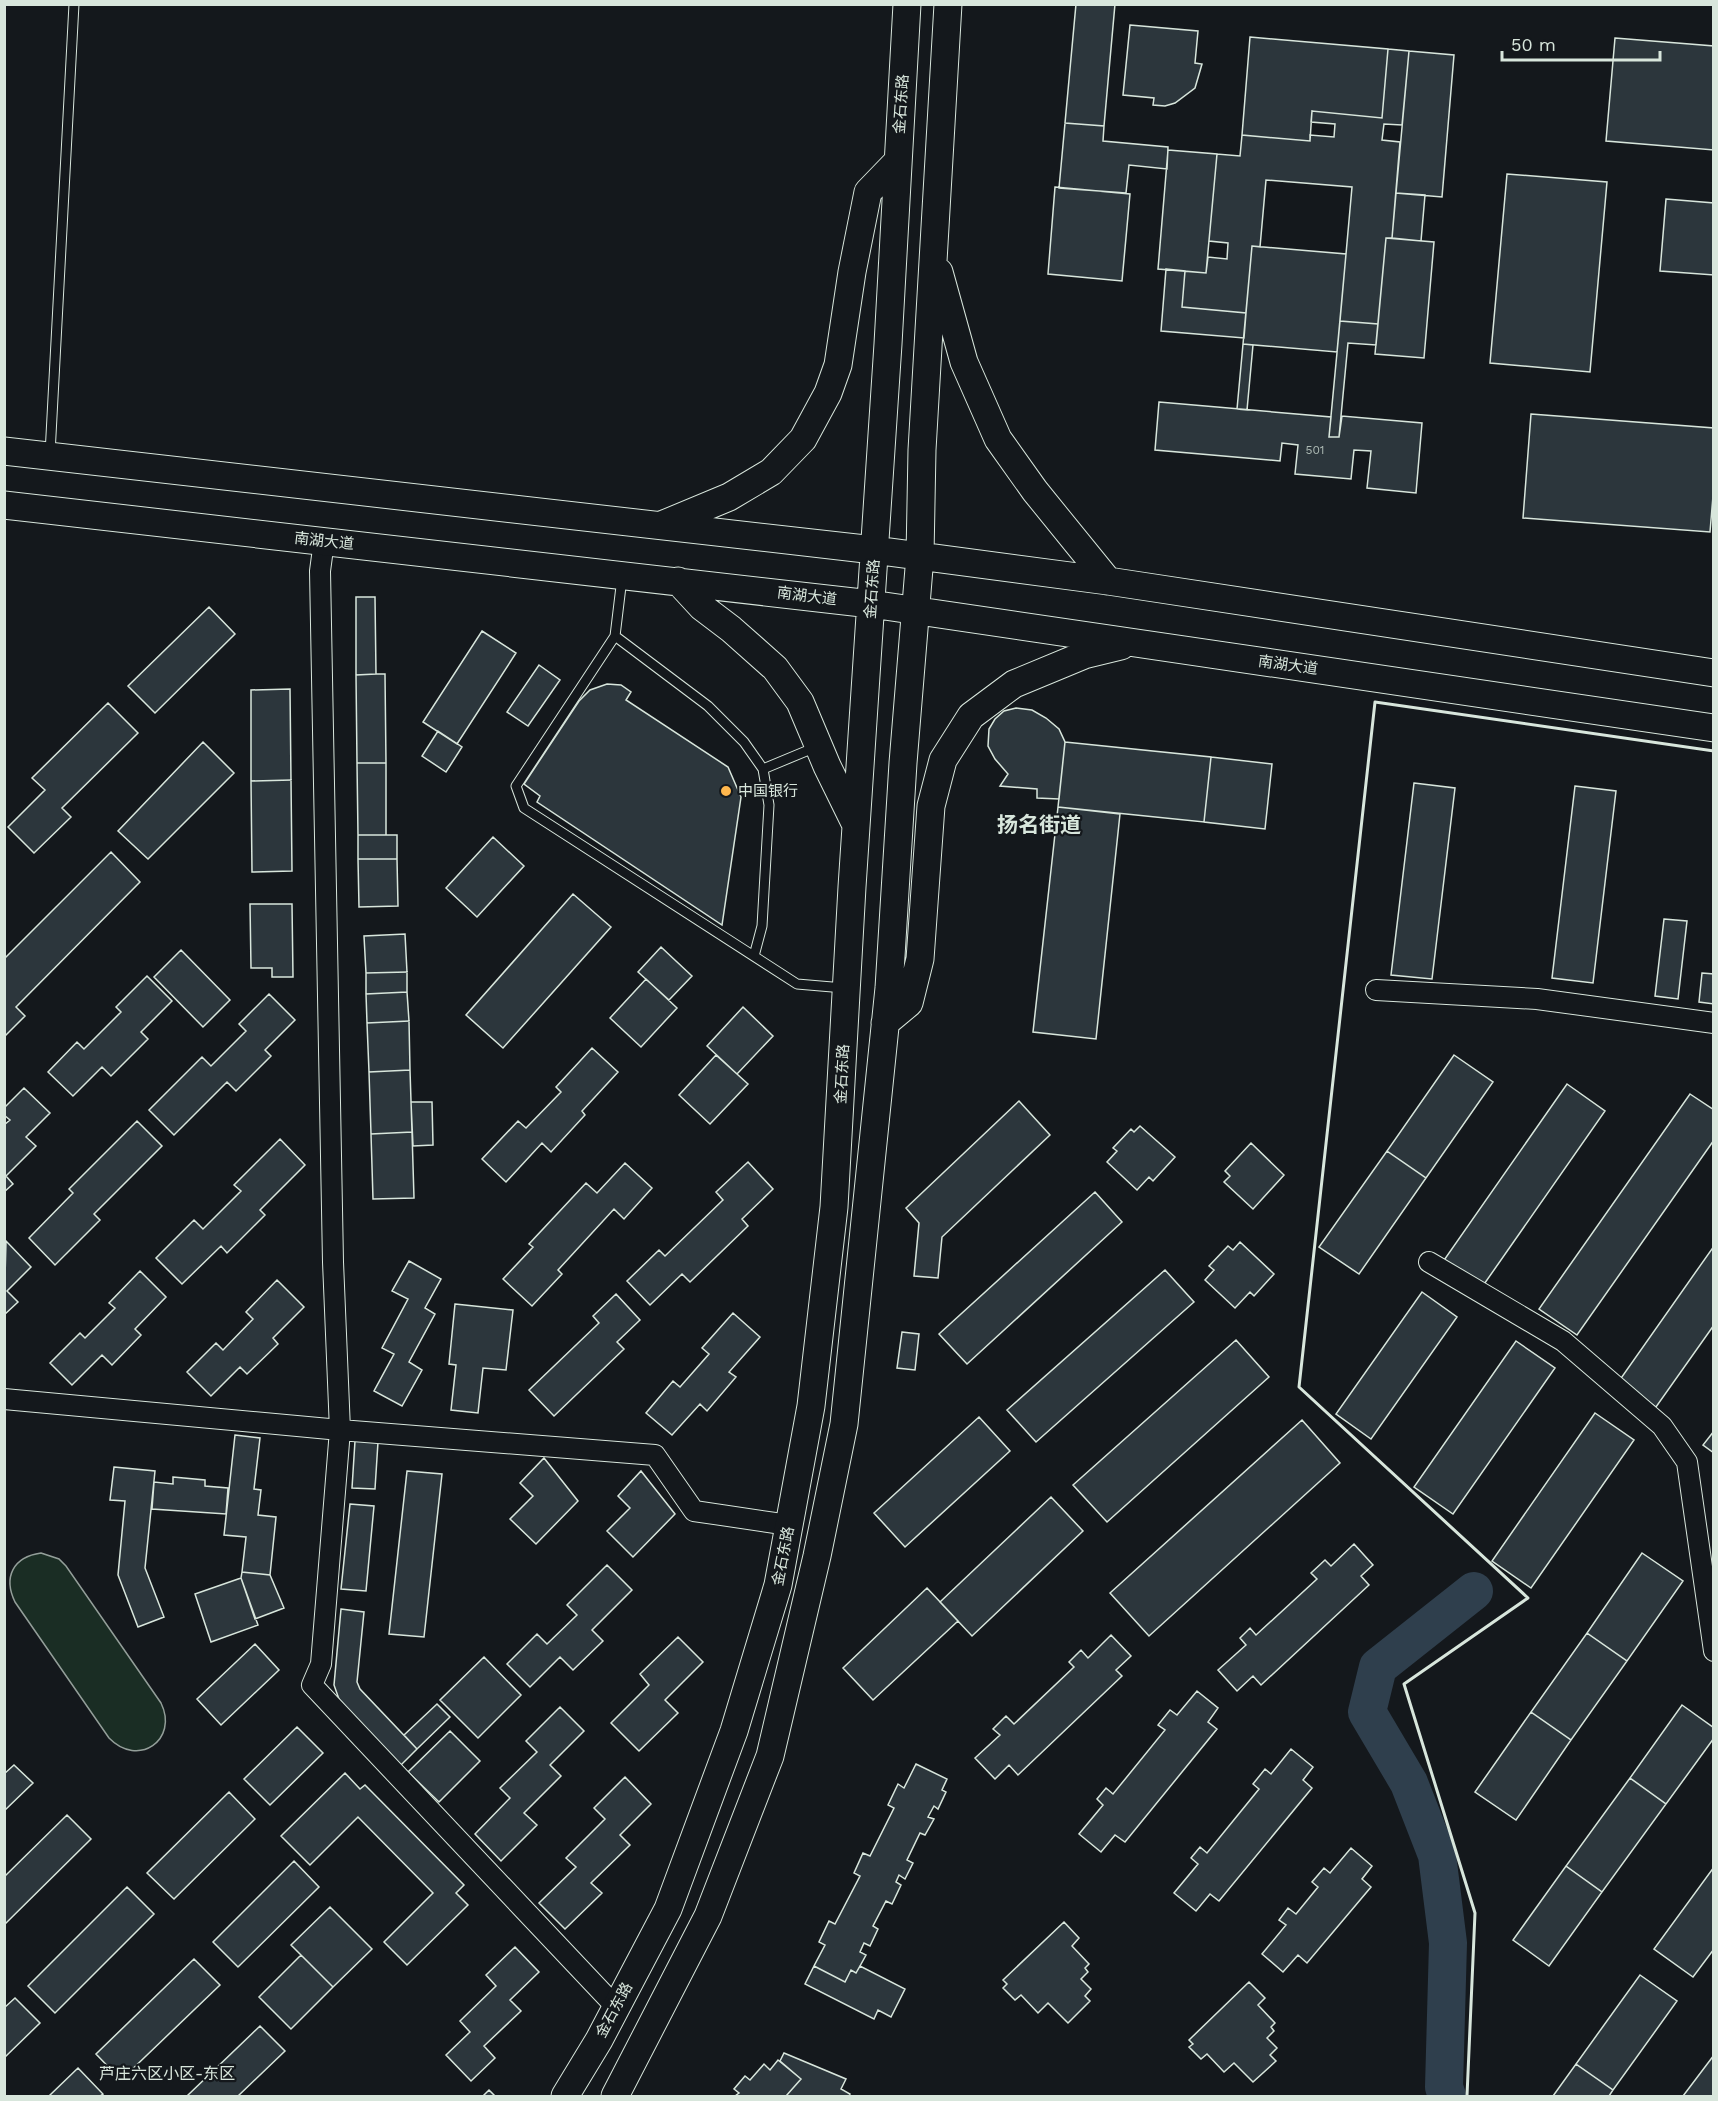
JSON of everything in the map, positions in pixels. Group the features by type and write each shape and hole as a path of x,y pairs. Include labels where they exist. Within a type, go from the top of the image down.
{"main road":[{"name":"金石东路","path":"565,2097 668,1909 734,1731 778,1585 811,1406 834,1207 907,4"},
{"path":"615,2097 708,1916 770,1756 817,1556 844,1424 889,988 903,763 920,556 922,450 948,4"},
{"path":"661,525 729,497 771,472 803,439 828,393 838,365 852,272 868,192 898,161"},
{"path":"933,248 964,363 998,439 1035,491 1108,581"},
{"path":"4,451 874,550 1108,581 1713,673"},
{"name":"南湖大道","path":"4,506 871,604 1713,728"},
{"path":"678,581 702,607 775,668 800,702 856,825"},
{"path":"885,1023 909,1003 920,959 931,806 943,760 971,716 1014,684 1084,655 1134,642"}],"street":[{"path":"324,541 320,571 332,1250 340,1430 321,1664 312,1684 616,2007"},
{"path":"1376,990 1537,999 1713,1023"},
{"path":"1429,1262 1563,1341 1662,1426 1687,1462 1705,1525 1713,1652"},
{"path":"4,1399 340,1430 655,1455 694,1512 789,1525"}],"lane":[{"path":"50,456 74,4"},
{"path":"623,575 615,636 516,786 524,808 797,984 846,989"},
{"path":"615,636 708,706 744,742 763,769 769,805 762,926 754,956"},
{"path":"763,769 819,746"}],"green space":[{"path":"41,1553 59,1559 66,1566 161,1703 165,1716 165,1728 153,1746 143,1750 132,1750 120,1747 109,1738 15,1602 10,1584 13,1570 23,1559"}],"building":[{"path":"1076,4 1115,4 1104,126 1065,123"},
{"path":"1130,25 1198,31 1195,63 1202,64 1195,88 1175,103 1165,106 1153,105 1154,98 1123,95"},
{"path":"1250,37 1388,49 1382,118 1312,111 1310,141 1242,135"},
{"path":"1615,38 1714,46 1714,150 1606,141"},
{"path":"1388,49 1409,51 1402,125 1384,124 1382,140 1400,142 1392,238 1386,238 1378,324 1340,321 1352,187 1266,180 1260,247 1252,246 1246,313 1182,307 1185,271 1206,273 1208,257 1227,259 1228,243 1209,241 1217,154 1240,156 1242,135 1310,141 1310,135 1334,137 1335,124 1311,122 1312,111 1382,118"},
{"path":"1409,51 1454,55 1442,197 1396,193"},
{"path":"1065,123 1104,126 1103,141 1168,147 1167,169 1129,165 1126,193 1059,188"},
{"path":"1168,150 1217,154 1206,273 1158,269"},
{"path":"1507,174 1607,182 1590,372 1490,363"},
{"path":"1055,187 1130,194 1122,281 1048,274"},
{"path":"1396,193 1425,195 1421,241 1392,238"},
{"path":"1666,199 1714,203 1714,275 1660,271"},
{"path":"1386,238 1434,242 1424,358 1375,354"},
{"path":"1252,246 1346,254 1337,352 1243,344"},
{"path":"1166,269 1185,271 1182,307 1246,313 1244,338 1161,331"},
{"path":"1340,321 1378,324 1376,345 1348,343 1339,437 1329,437"},
{"path":"1243,344 1253,345 1247,410 1237,409"},
{"path":"1159,402 1331,417 1329,437 1339,437 1342,416 1422,423 1416,493 1367,488 1371,451 1354,450 1351,479 1295,474 1298,445 1282,443 1280,461 1155,450"},
{"path":"1531,414 1714,428 1714,484 1710,532 1523,518"},
{"path":"356,597 375,597 376,674 356,675"},
{"path":"209,607 235,634 155,713 128,686"},
{"path":"482,631 516,653 457,744 423,722"},
{"path":"539,665 560,680 528,726 507,712"},
{"path":"385,674 386,763 357,763 356,675"},
{"path":"607,684 621,685 631,692 626,700 728,767 741,797 722,925 537,802 540,796 524,784 579,701 590,690"},
{"path":"290,689 291,780 251,781 251,690"},
{"path":"108,703 138,733 62,808 71,817 34,853 8,827 45,790 32,778"},
{"path":"1016,708 1032,710 1059,729 1065,742 1059,799 1037,798 1037,789 1000,786 1008,774 995,759 988,746 989,729 1004,711"},
{"path":"438,731 462,747 446,772 422,756"},
{"path":"203,742 234,773 148,859 118,831"},
{"path":"1065,742 1211,757 1204,822 1058,807"},
{"path":"1211,757 1272,764 1265,829 1204,822"},
{"path":"357,763 386,763 386,835 358,835"},
{"path":"291,780 292,871 252,872 251,781"},
{"path":"1414,783 1455,788 1432,979 1391,975"},
{"path":"1575,786 1616,791 1593,983 1552,978"},
{"path":"1058,807 1120,814 1096,1039 1033,1032"},
{"path":"358,835 397,835 397,859 358,859"},
{"path":"493,837 524,866 477,917 446,888"},
{"path":"111,852 140,882 16,1007 25,1016 4,1037 4,959"},
{"path":"358,859 397,859 398,906 359,907"},
{"path":"573,894 611,927 503,1048 466,1015"},
{"path":"250,904 292,904 293,977 272,977 272,968 251,968"},
{"path":"1664,919 1687,921 1678,999 1655,996"},
{"path":"405,934 407,972 366,973 364,936"},
{"path":"661,947 692,976 669,1000 638,972"},
{"path":"181,950 230,1000 203,1027 154,977"},
{"path":"407,972 407,992 366,994 366,973"},
{"path":"1702,973 1714,974 1714,1004 1699,1002"},
{"path":"147,976 172,1001 141,1032 148,1039 111,1076 102,1067 73,1096 48,1072 77,1042 84,1049 121,1012 116,1007"},
{"path":"646,979 677,1008 641,1047 610,1018"},
{"path":"407,992 409,1021 367,1023 366,994"},
{"path":"269,994 295,1020 265,1050 271,1056 236,1091 227,1082 174,1135 149,1110 202,1057 211,1066 246,1031 239,1024"},
{"path":"743,1007 773,1036 737,1074 707,1046"},
{"path":"409,1021 410,1070 369,1072 367,1023"},
{"path":"592,1048 618,1072 582,1111 585,1115 551,1152 542,1143 506,1182 482,1159 518,1121 526,1128 561,1092 556,1087"},
{"path":"716,1055 748,1084 710,1124 679,1095"},
{"path":"1454,1055 1493,1082 1426,1178 1387,1151"},
{"path":"410,1070 412,1132 371,1134 369,1072"},
{"path":"1567,1084 1605,1111 1480,1290 1442,1263"},
{"path":"24,1088 50,1113 26,1137 36,1146 6,1176 13,1184 4,1192 4,1125 10,1120 4,1115 4,1108"},
{"path":"1690,1094 1714,1110 1714,1140 1577,1335 1539,1309"},
{"path":"1019,1101 1050,1135 942,1237 938,1278 914,1276 919,1223 906,1208"},
{"path":"411,1102 432,1102 433,1145 413,1146"},
{"path":"137,1121 162,1146 94,1214 100,1220 55,1265 29,1238 73,1193 69,1189"},
{"path":"1140,1126 1175,1157 1153,1181 1149,1177 1137,1190 1107,1162 1117,1151 1113,1148 1131,1129 1134,1132"},
{"path":"412,1132 414,1198 373,1199 371,1134"},
{"path":"280,1139 305,1165 260,1210 265,1215 227,1253 221,1246 182,1284 156,1258 194,1220 203,1229 241,1191 234,1185"},
{"path":"1251,1143 1284,1175 1253,1209 1224,1182 1230,1176 1225,1171"},
{"path":"1387,1151 1426,1178 1359,1274 1319,1247"},
{"path":"748,1162 773,1189 742,1219 748,1226 690,1282 682,1274 650,1305 627,1281 659,1250 665,1256 723,1200 716,1192"},
{"path":"625,1163 652,1188 624,1219 614,1209 558,1270 562,1274 532,1306 503,1279 533,1247 529,1244 586,1183 597,1193"},
{"path":"1095,1192 1122,1222 967,1364 939,1334"},
{"path":"6,1241 31,1267 7,1291 18,1302 4,1315"},
{"path":"1240,1242 1274,1274 1254,1296 1250,1292 1235,1308 1205,1280 1214,1270 1209,1266 1228,1246 1233,1250"},
{"path":"1714,1246 1714,1325 1656,1407 1619,1381"},
{"path":"409,1261 441,1279 425,1308 435,1314 409,1362 422,1370 402,1406 374,1391 394,1354 382,1348 408,1299 392,1291"},
{"path":"1165,1270 1194,1302 1036,1442 1007,1410"},
{"path":"140,1271 166,1297 135,1329 141,1335 112,1365 102,1355 72,1385 50,1363 80,1333 85,1338 115,1308 109,1303"},
{"path":"277,1280 304,1307 273,1338 278,1344 247,1374 240,1367 211,1396 187,1372 216,1343 223,1350 253,1319 246,1312"},
{"path":"1422,1292 1457,1317 1371,1439 1336,1414"},
{"path":"616,1294 640,1320 617,1342 624,1349 554,1416 529,1390 599,1323 593,1316"},
{"path":"455,1304 513,1310 506,1370 483,1368 478,1413 451,1410 456,1365 449,1364"},
{"path":"733,1313 760,1337 729,1372 736,1377 707,1411 700,1404 672,1435 646,1413 673,1381 680,1387 709,1354 702,1348"},
{"path":"902,1332 919,1334 915,1370 897,1368"},
{"path":"1236,1340 1269,1377 1107,1522 1073,1485"},
{"path":"1516,1341 1555,1368 1453,1514 1414,1487"},
{"path":"1595,1413 1634,1440 1531,1588 1492,1561"},
{"path":"979,1417 1010,1451 905,1547 874,1513"},
{"path":"1302,1420 1340,1463 1149,1636 1110,1593"},
{"path":"1714,1431 1714,1453 1703,1445"},
{"path":"235,1435 260,1438 254,1489 261,1490 258,1515 276,1517 270,1575 242,1572 246,1537 224,1535"},
{"path":"355,1441 378,1442 375,1489 352,1488"},
{"path":"544,1458 578,1501 536,1544 510,1519 533,1496 520,1483"},
{"path":"114,1467 155,1471 145,1568 164,1617 138,1627 118,1575 125,1501 110,1500"},
{"path":"407,1471 442,1474 424,1637 389,1634"},
{"path":"641,1471 675,1514 633,1557 607,1531 630,1508 618,1496"},
{"path":"173,1477 205,1480 205,1486 228,1488 226,1514 152,1509 154,1482 173,1484"},
{"path":"1051,1497 1083,1531 972,1636 940,1602"},
{"path":"350,1504 374,1506 366,1591 341,1589"},
{"path":"1354,1544 1373,1565 1361,1576 1369,1585 1261,1685 1253,1676 1237,1691 1218,1670 1246,1645 1240,1638 1250,1628 1256,1635 1317,1579 1311,1573 1325,1560 1331,1566"},
{"path":"1642,1553 1683,1581 1627,1661 1587,1633"},
{"path":"607,1565 632,1590 592,1630 603,1641 573,1670 560,1657 530,1687 507,1664 537,1634 547,1644 577,1615 567,1605"},
{"path":"242,1572 270,1575 284,1608 255,1619 241,1578"},
{"path":"241,1578 258,1625 211,1642 195,1594"},
{"path":"927,1588 958,1621 873,1700 843,1668"},
{"path":"341,1609 364,1612 357,1682 360,1689 417,1749 401,1765 340,1702 334,1685"},
{"path":"1587,1633 1627,1661 1571,1740 1531,1712"},
{"path":"1111,1635 1131,1656 1116,1670 1122,1676 1018,1775 1009,1765 995,1779 975,1758 1000,1735 993,1729 1006,1716 1014,1724 1074,1667 1069,1662 1081,1650 1088,1658"},
{"path":"678,1637 703,1662 665,1700 678,1713 639,1751 611,1723 649,1685 640,1674"},
{"path":"255,1644 279,1670 221,1725 197,1699"},
{"path":"484,1657 521,1695 478,1738 440,1700"},
{"path":"1197,1691 1218,1708 1208,1722 1217,1729 1125,1842 1115,1835 1101,1852 1079,1834 1103,1805 1097,1799 1106,1788 1113,1794 1165,1730 1158,1725 1170,1710 1177,1715"},
{"path":"437,1704 450,1717 417,1749 404,1735"},
{"path":"1682,1705 1714,1728 1714,1738 1666,1804 1630,1778"},
{"path":"560,1707 584,1731 550,1765 561,1776 524,1813 537,1825 501,1861 475,1834 510,1798 500,1788 537,1752 526,1741"},
{"path":"1531,1712 1571,1740 1516,1820 1475,1792"},
{"path":"297,1727 323,1753 270,1805 244,1779"},
{"path":"450,1731 480,1761 439,1802 408,1772"},
{"path":"1291,1749 1313,1767 1303,1780 1312,1788 1219,1901 1210,1894 1196,1911 1174,1893 1198,1864 1191,1858 1200,1847 1207,1853 1259,1789 1253,1784 1265,1769 1271,1774"},
{"path":"916,1764 947,1779 942,1790 946,1792 938,1809 934,1806 928,1817 934,1819 925,1835 920,1833 907,1860 913,1863 905,1879 899,1875 896,1882 901,1885 892,1904 886,1901 873,1926 878,1929 870,1946 864,1943 860,1952 866,1955 856,1973 851,1970 845,1982 814,1966 825,1945 819,1942 829,1921 835,1924 860,1876 854,1873 863,1853 870,1856 894,1808 888,1805 898,1784 904,1788"},
{"path":"14,1765 33,1783 4,1811 4,1774"},
{"path":"345,1773 360,1789 365,1785 464,1885 456,1893 468,1905 407,1965 384,1942 433,1893 358,1817 310,1865 281,1836"},
{"path":"625,1777 651,1804 620,1835 630,1845 591,1883 602,1893 565,1929 539,1903 576,1867 566,1858 605,1819 594,1808"},
{"path":"1630,1778 1666,1804 1602,1892 1566,1866"},
{"path":"229,1792 255,1819 174,1899 147,1873"},
{"path":"67,1815 91,1839 4,1925 4,1877"},
{"path":"1351,1848 1372,1866 1362,1879 1371,1887 1307,1963 1298,1955 1283,1972 1262,1954 1286,1925 1279,1920 1288,1908 1296,1914 1318,1887 1312,1882 1324,1868 1330,1873"},
{"path":"294,1861 319,1887 238,1967 213,1942"},
{"path":"1566,1866 1602,1892 1549,1966 1513,1940"},
{"path":"1714,1867 1714,1949 1693,1977 1654,1949"},
{"path":"127,1887 154,1914 55,2013 28,1986"},
{"path":"330,1907 372,1949 333,1987 291,1945"},
{"path":"1064,1922 1079,1938 1072,1946 1089,1964 1085,1968 1088,1972 1081,1979 1091,1989 1085,1996 1090,2001 1068,2023 1048,2003 1038,2013 1021,1995 1015,2000 1003,1988 1007,1984 1003,1980"},
{"path":"515,1947 539,1972 510,2000 521,2011 484,2046 495,2058 471,2081 446,2055 470,2032 460,2021 496,1986 486,1975"},
{"path":"301,1955 333,1987 291,2029 259,1997"},
{"path":"194,1959 220,1985 121,2080 96,2054"},
{"path":"814,1966 845,1982 851,1970 856,1973 860,1966 905,1989 891,2017 878,2010 874,2019 805,1984"},
{"path":"1640,1975 1677,2001 1613,2090 1576,2064"},
{"path":"1249,1982 1265,1998 1258,2005 1275,2023 1271,2027 1274,2031 1267,2038 1277,2048 1270,2055 1276,2061 1253,2082 1234,2063 1224,2072 1207,2054 1201,2059 1189,2047 1193,2044 1189,2040"},
{"path":"15,1998 40,2023 4,2058 4,2008"},
{"path":"260,2026 285,2051 238,2096 187,2096"},
{"path":"784,2053 846,2079 841,2089 850,2094 849,2096 786,2096 801,2079 780,2061"},
{"path":"1714,2055 1714,2096 1683,2096"},
{"path":"778,2060 801,2079 786,2096 735,2096 739,2093 734,2089 745,2076 750,2080 764,2064 770,2070"},
{"path":"1576,2064 1613,2090 1609,2096 1553,2096"},
{"path":"78,2068 103,2094 100,2096 49,2096"},
{"path":"489,2090 495,2096 483,2096"}],"waterway":[{"path":"1447,2096 1444,2087 1448,1943 1437,1855 1409,1783 1367,1712 1378,1667 1474,1591"}],"wall":[{"path":"1467,2096 1475,1913 1404,1684 1528,1598 1299,1387 1375,702 1714,751"}],"place":[{"name":"中国银行","path":"726,791"}],"district":[{"name":"扬名街道","path":"1039,825"},
{"name":"芦庄六区小区-东区","path":"167,2073"}]}
